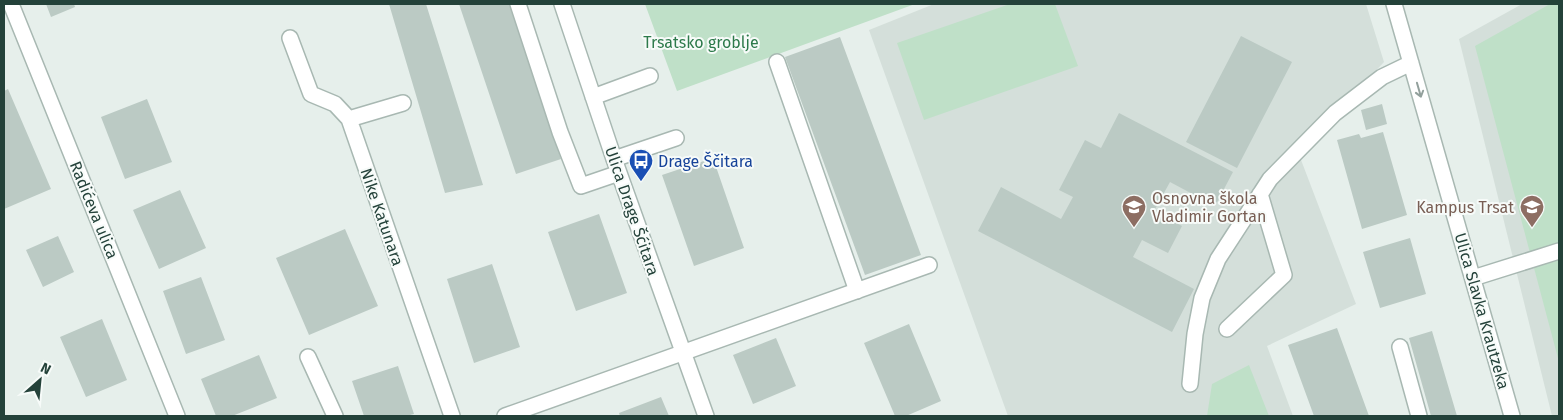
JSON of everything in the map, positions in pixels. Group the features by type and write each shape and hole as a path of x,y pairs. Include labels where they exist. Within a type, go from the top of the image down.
{"street":[{"name":"Radićeva ulica","path":"11,4 177,416"},
{"path":"518,4 560,132 581,186 617,166 676,138"},
{"name":"Ulica Drage Šćitara","path":"562,4 682,354 706,416"},
{"name":"Ulica Slavka Krautzeka","path":"1399,6 1411,63 1512,416"},
{"name":"Nike Katunara","path":"290,38 311,94 335,104 349,119 452,416"},
{"path":"777,62 857,291"},
{"path":"1190,384 1195,334 1202,298 1218,259 1270,179 1335,113 1382,77 1411,63"},
{"path":"593,97 650,76"},
{"path":"349,119 403,103"},
{"path":"1227,329 1284,276 1260,194"},
{"path":"1473,278 1559,251"},
{"path":"505,416 928,265"},
{"path":"1400,347 1419,416"},
{"path":"308,357 335,416"}],"shaded area":[{"name":"Osnovna škola Vladimir Gortan","path":"934,4 1366,4 1384,62 1298,152 1356,304 1267,346 1293,416 1008,416 869,30"},
{"name":"Kampus Trsat","path":"1522,4 1559,4 1559,416 1552,416 1459,39"}],"green space":[{"name":"Trsatsko groblje","path":"645,4 915,4 677,91"},
{"path":"1010,4 1055,4 1078,66 924,120 897,43"},
{"name":"Kampus Trsat","path":"1550,4 1559,4 1559,362 1475,46"},
{"path":"1249,365 1269,416 1207,416 1212,384"}],"building":[{"path":"46,4 74,4 75,7 51,17"},
{"path":"389,4 426,4 483,185 445,193"},
{"path":"459,4 509,4 561,159 516,174"},
{"path":"1241,36 1292,62 1237,168 1186,142"},
{"path":"840,37 921,255 865,275 785,57"},
{"path":"8,89 51,189 4,209 4,91"},
{"path":"147,99 172,162 125,179 101,117"},
{"path":"1382,104 1387,124 1366,130 1361,110"},
{"path":"1119,113 1233,172 1215,206 1170,182 1154,211 1182,226 1168,253 1142,240 1133,257 1194,289 1172,332 978,231 1001,187 1061,219 1073,197 1059,190 1085,140 1101,148"},
{"path":"1383,132 1407,215 1362,229 1337,140 1359,134 1361,138"},
{"path":"713,158 744,248 694,266 662,175"},
{"path":"180,190 206,248 159,269 133,210"},
{"path":"599,214 627,293 576,311 548,232"},
{"path":"345,229 378,306 309,335 276,258"},
{"path":"58,236 74,272 43,287 26,250"},
{"path":"1410,238 1426,294 1380,308 1363,252"},
{"path":"492,264 520,347 474,363 447,279"},
{"path":"201,277 225,340 186,354 163,291"},
{"path":"102,319 127,380 86,397 60,337"},
{"path":"909,324 941,401 906,416 895,416 864,343"},
{"path":"1337,328 1369,416 1314,416 1288,345"},
{"path":"1432,331 1457,416 1431,416 1409,338"},
{"path":"776,338 796,386 753,404 733,355"},
{"path":"259,355 277,398 232,416 216,416 201,379"},
{"path":"398,366 414,414 406,416 364,416 352,381"},
{"path":"661,397 669,416 620,416 619,413"}],"place":[{"name":"Drage Ščitara","path":"641,182"},
{"name":"Osnovna škola Vladimir Gortan","path":"1134,228"},
{"name":"Kampus Trsat","path":"1532,228"}]}
